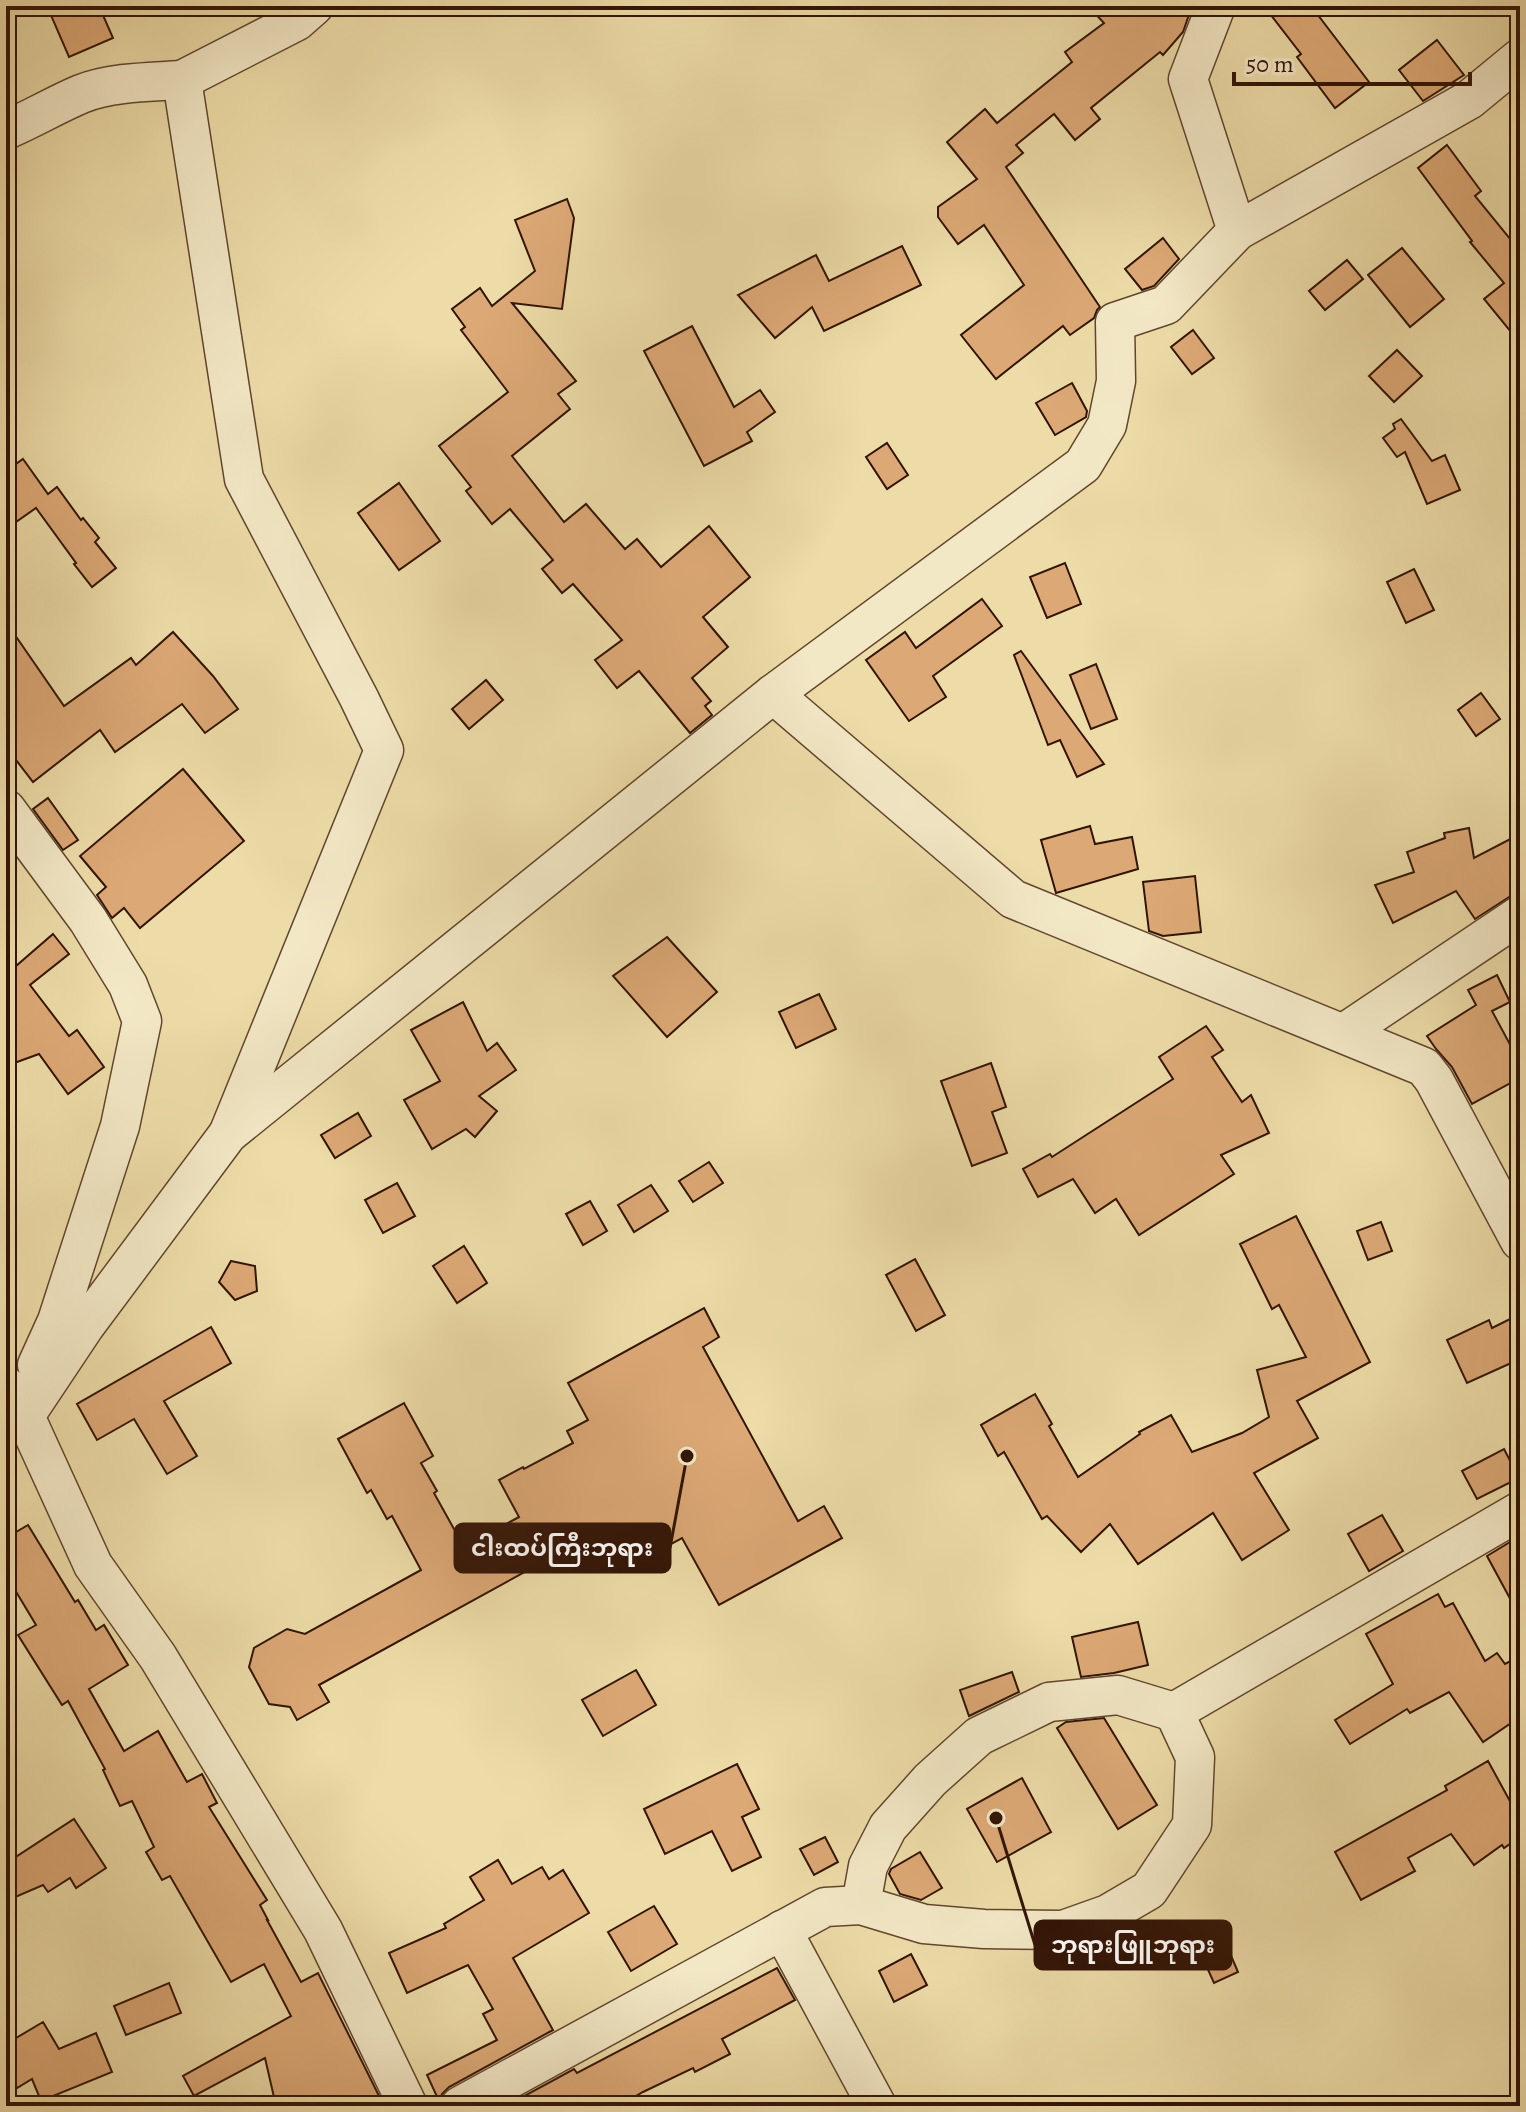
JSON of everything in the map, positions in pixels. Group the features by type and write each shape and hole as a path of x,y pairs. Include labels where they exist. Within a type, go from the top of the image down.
{"street":[{"path":"6,130 83,93 128,83 182,80 297,21 314,6"},
{"path":"1216,6 1188,79 1237,231"},
{"path":"14,1407 85,1326 228,1134 773,694 1083,465 1107,425 1116,381 1115,322 1166,305 1237,231 1469,100 1520,58"},
{"path":"182,80 244,479 384,750 228,1134"},
{"path":"773,694 1013,899 1424,1067 1434,1080 1520,1241"},
{"path":"6,809 88,920 128,985 142,1021 120,1126 57,1321 14,1407"},
{"path":"1344,1033 1520,915"},
{"path":"14,1407 93,1565 158,1657 323,1930 408,2106"},
{"path":"861,1905 868,1866 888,1827 930,1780 979,1736 1049,1702 1118,1695 1174,1712 1520,1511"},
{"path":"460,2106 825,1907 861,1905 924,1924 984,1929 1063,1930 1108,1914 1149,1890 1192,1825 1195,1757 1174,1712"},
{"path":"782,1930 877,2106"}],"building":[{"path":"47,6 99,6 113,38 69,57"},
{"path":"1088,6 1192,6 1183,32 1163,55 1160,52 1091,108 1100,119 1075,140 1054,114 1016,145 1023,153 1006,167 1100,307 1094,318 1070,335 1063,326 996,379 961,335 1024,285 984,225 958,244 938,217 938,207 977,179 947,142 985,109 997,123 1072,62 1065,52 1104,23"},
{"path":"1264,6 1311,6 1369,82 1335,108 1297,57 1301,54"},
{"path":"1437,40 1464,75 1423,101 1399,70"},
{"path":"1447,145 1481,191 1475,196 1520,251 1520,343 1484,299 1504,283 1470,242 1418,168"},
{"path":"567,199 574,218 562,309 512,303 576,381 558,394 570,409 512,456 564,522 586,504 625,549 637,539 661,567 709,526 750,577 703,617 728,647 692,678 711,701 705,706 712,715 690,733 639,671 617,688 595,660 622,640 573,584 562,593 542,569 553,560 510,509 492,524 466,491 471,487 439,446 508,392 461,330 465,327 452,309 480,288 492,306 535,271 515,220"},
{"path":"1163,238 1179,259 1154,286 1142,290 1125,269"},
{"path":"902,246 921,285 824,331 812,307 775,338 738,295 816,255 829,281"},
{"path":"1402,248 1444,299 1410,327 1368,275"},
{"path":"1347,260 1363,279 1325,310 1309,291"},
{"path":"692,326 734,407 760,390 775,412 747,432 752,441 704,466 644,351"},
{"path":"1193,330 1214,358 1192,374 1171,347"},
{"path":"1397,350 1422,376 1394,402 1369,376"},
{"path":"1072,383 1087,411 1086,417 1055,435 1036,403"},
{"path":"1401,419 1432,461 1445,455 1460,490 1427,504 1405,452 1397,457 1383,438 1395,429 1393,424"},
{"path":"887,443 908,475 887,489 866,457"},
{"path":"23,459 48,494 57,487 81,520 83,518 99,538 95,542 116,568 92,587 36,508 6,529 6,471"},
{"path":"399,483 440,541 399,570 358,513"},
{"path":"1065,563 1081,604 1047,618 1030,577"},
{"path":"1414,569 1434,610 1406,623 1387,582"},
{"path":"982,599 1002,626 933,676 946,697 909,721 866,660 905,632 916,648"},
{"path":"6,622 64,706 131,658 136,665 173,632 238,709 205,733 182,704 115,752 100,730 33,782 6,747"},
{"path":"1021,651 1104,764 1077,777 1060,740 1048,745 1014,655"},
{"path":"1096,664 1117,719 1091,729 1070,675"},
{"path":"486,680 503,700 469,729 452,709"},
{"path":"1481,693 1500,719 1476,736 1458,710"},
{"path":"183,769 244,841 140,928 124,908 112,918 97,895 106,887 80,856"},
{"path":"48,798 78,840 63,850 33,809"},
{"path":"1090,826 1095,844 1132,837 1138,869 1056,893 1041,840"},
{"path":"1469,828 1474,858 1520,834 1520,890 1475,919 1456,891 1393,923 1375,885 1414,872 1407,852 1445,838 1444,833"},
{"path":"1195,876 1201,932 1163,936 1149,931 1143,882"},
{"path":"53,934 69,954 30,985 69,1036 77,1030 104,1067 68,1094 39,1054 6,1066 6,953 16,966"},
{"path":"667,937 717,992 667,1037 613,976"},
{"path":"1497,975 1510,1002 1492,1011 1520,1063 1520,1078 1472,1104 1452,1067 1427,1036 1476,1005 1468,990"},
{"path":"819,994 836,1029 796,1048 779,1012"},
{"path":"463,1002 487,1051 497,1043 516,1070 479,1096 497,1111 475,1137 466,1129 432,1149 404,1100 440,1081 411,1030"},
{"path":"1206,1026 1223,1050 1212,1057 1242,1102 1251,1095 1269,1133 1221,1155 1234,1174 1139,1235 1116,1199 1095,1213 1073,1179 1038,1197 1023,1169 1050,1154 1052,1157 1173,1079 1159,1057"},
{"path":"991,1063 1006,1107 992,1112 1007,1153 972,1166 941,1081"},
{"path":"358,1113 371,1136 335,1158 321,1135"},
{"path":"709,1162 723,1183 693,1202 679,1181"},
{"path":"397,1183 415,1216 383,1233 365,1200"},
{"path":"651,1185 668,1211 634,1232 618,1205"},
{"path":"590,1201 607,1231 583,1245 566,1214"},
{"path":"1296,1216 1370,1362 1297,1401 1318,1438 1254,1473 1289,1530 1242,1560 1213,1513 1138,1564 1110,1524 1081,1552 1047,1516 1042,1519 1004,1452 998,1456 981,1425 1035,1394 1078,1477 1139,1432 1171,1415 1192,1452 1242,1433 1269,1417 1257,1370 1306,1357 1279,1305 1272,1309 1240,1244"},
{"path":"1381,1222 1392,1251 1368,1260 1357,1231"},
{"path":"464,1246 487,1283 457,1303 433,1266"},
{"path":"915,1259 945,1315 916,1331 886,1275"},
{"path":"231,1261 255,1266 257,1291 235,1300 219,1282"},
{"path":"704,1308 719,1337 703,1347 798,1521 824,1506 842,1538 719,1605 682,1538 638,1562 628,1544 606,1556 594,1534 319,1685 329,1702 297,1720 290,1707 269,1704 249,1667 254,1648 287,1629 305,1634 421,1570 392,1516 387,1519 371,1490 367,1493 338,1439 404,1403 433,1456 421,1463 464,1547 519,1517 499,1480 573,1443 567,1431 588,1420 568,1383"},
{"path":"1520,1314 1520,1359 1467,1383 1447,1340 1489,1320 1492,1328"},
{"path":"211,1327 231,1363 164,1401 197,1456 167,1474 134,1419 97,1440 77,1404"},
{"path":"1504,1449 1519,1478 1477,1499 1462,1471"},
{"path":"1382,1515 1403,1551 1369,1571 1348,1534"},
{"path":"28,1525 75,1602 78,1600 96,1630 104,1625 128,1665 89,1689 124,1751 158,1731 187,1782 202,1774 217,1803 209,1807 267,1900 260,1905 267,1920 301,1982 318,1973 384,2106 276,2106 265,2058 194,2096 183,2076 291,2016 264,1964 231,1982 170,1876 162,1880 146,1852 154,1847 132,1801 120,1806 105,1769 68,1701 62,1705 18,1635 36,1625 6,1575 6,1538"},
{"path":"1520,1536 1520,1617 1487,1556"},
{"path":"1438,1594 1445,1607 1453,1603 1485,1661 1497,1653 1505,1664 1520,1656 1520,1717 1483,1742 1449,1692 1410,1713 1407,1709 1350,1744 1335,1720 1393,1684 1366,1634"},
{"path":"1138,1622 1148,1665 1081,1677 1072,1637"},
{"path":"636,1670 656,1705 603,1736 582,1700"},
{"path":"1012,1672 1019,1692 969,1716 960,1690"},
{"path":"1104,1718 1157,1805 1118,1829 1057,1728 1066,1722"},
{"path":"1488,1761 1511,1803 1520,1797 1520,1837 1504,1848 1502,1845 1474,1865 1451,1834 1408,1858 1415,1871 1361,1900 1335,1852 1447,1790 1445,1786"},
{"path":"737,1764 759,1809 742,1817 761,1857 732,1871 712,1831 665,1854 644,1809"},
{"path":"1022,1778 1051,1832 997,1862 967,1809"},
{"path":"74,1819 106,1868 76,1888 70,1878 48,1892 43,1885 6,1901 6,1861"},
{"path":"825,1837 838,1862 814,1875 800,1849"},
{"path":"920,1852 942,1888 921,1900 900,1894 889,1874 891,1869"},
{"path":"498,1860 512,1884 542,1867 549,1879 563,1870 589,1913 513,1958 553,2030 449,2087 439,2101 427,2075 497,2040 483,2014 493,2009 468,1965 407,1993 389,1953 446,1928 444,1924 484,1900 470,1877"},
{"path":"654,1906 677,1944 631,1971 608,1932"},
{"path":"1226,1944 1238,1972 1214,1983 1201,1954"},
{"path":"911,1954 927,1985 894,2002 879,1971"},
{"path":"777,1968 795,2000 722,2039 730,2054 695,2072 693,2068 619,2106 506,2106 574,2069 577,2073"},
{"path":"169,1983 181,2013 126,2035 114,2006"},
{"path":"43,2022 59,2049 96,2033 112,2072 41,2101 32,2079 17,2088 6,2068 6,2044"}],"place":[{"name":"ငါးထပ်ကြီးဘုရား","path":"687,1456"},
{"name":"ဘုရားဖြူဘုရား","path":"996,1818"}]}
